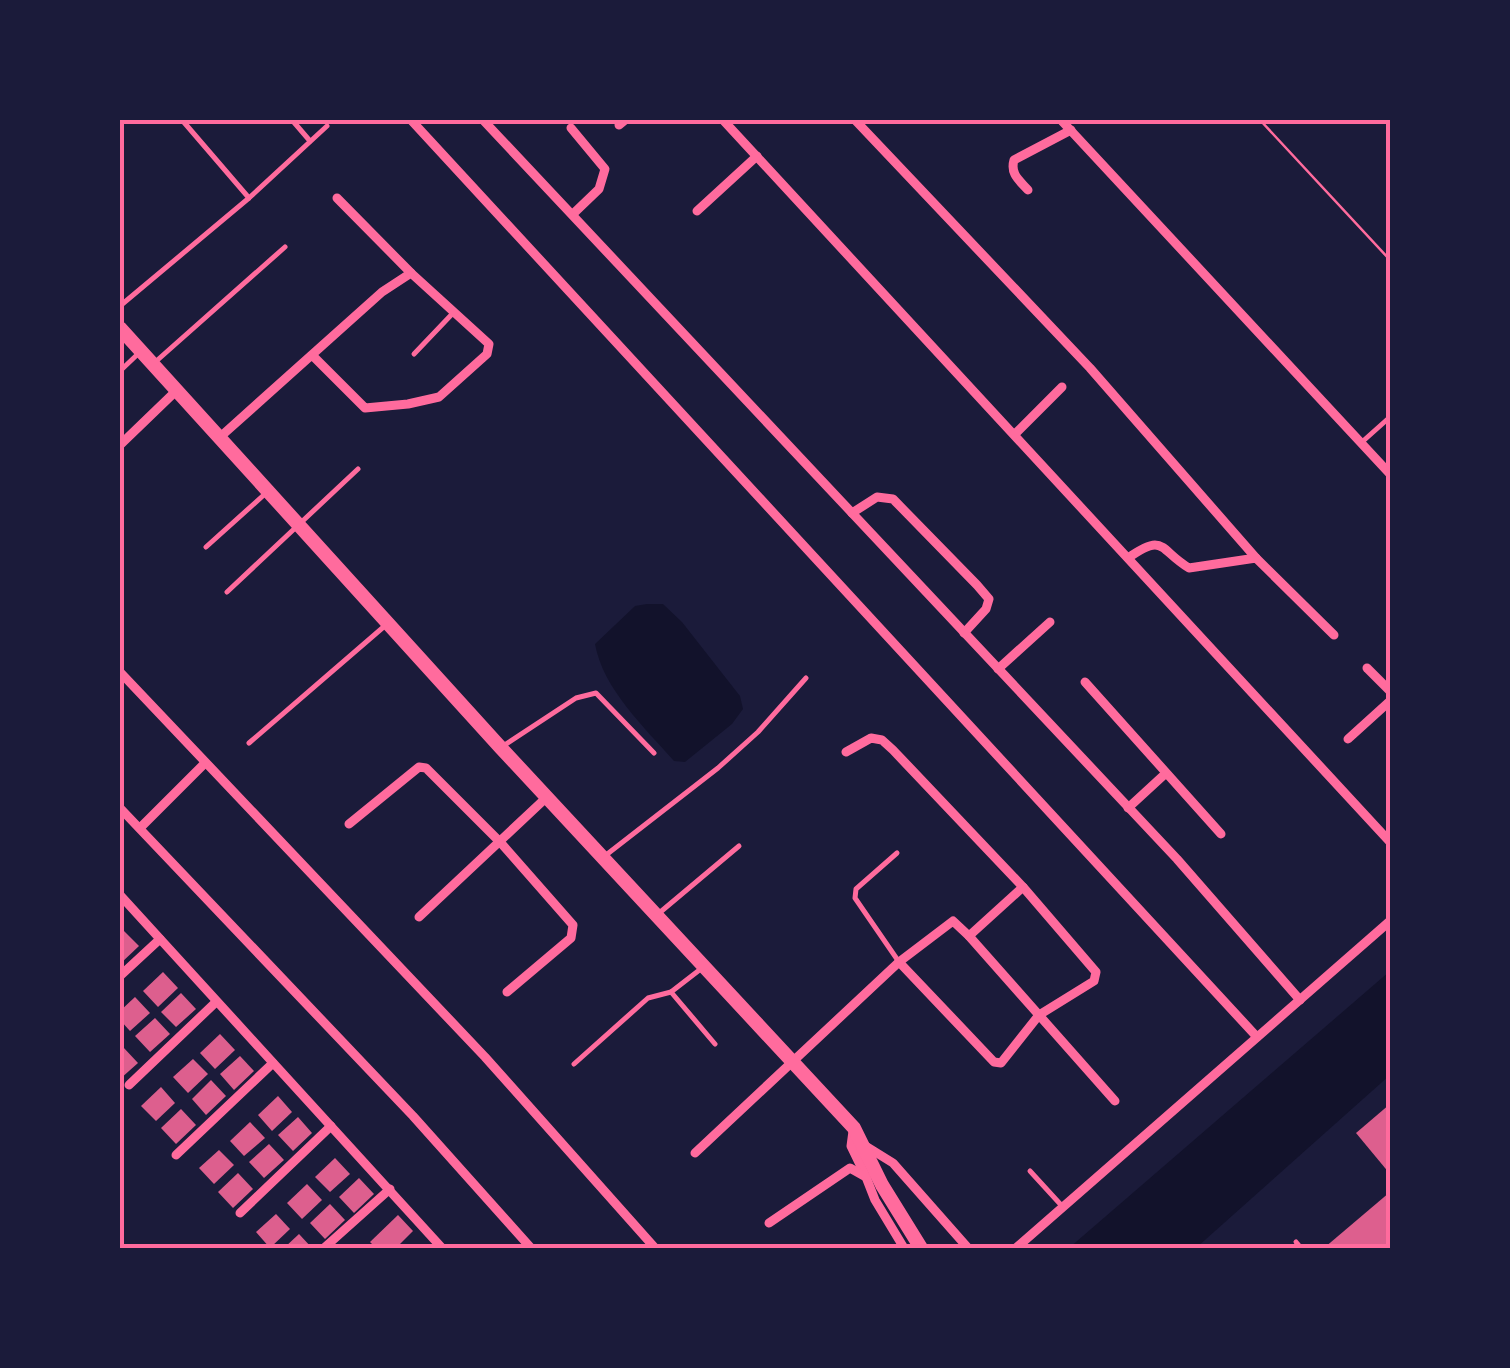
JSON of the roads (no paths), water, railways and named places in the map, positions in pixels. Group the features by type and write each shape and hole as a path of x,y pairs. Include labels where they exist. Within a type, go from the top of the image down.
{"main road":[{"path":"120,328 500,748 854,1128 882,1185 921,1248"}],"street":[{"path":"411,120 1257,1038"},
{"path":"483,120 1128,808 1300,1000"},
{"path":"722,120 1390,842"},
{"path":"854,120 1090,368 1256,558 1334,635"},
{"path":"1061,120 1389,472"},
{"path":"571,128 605,169 599,189 574,213"},
{"path":"1028,190 1014,176 1014,160 1071,130"},
{"path":"697,212 757,156"},
{"path":"313,356 365,408 439,397 487,354 488,344 410,273 338,198"},
{"path":"219,438 382,292 410,273"},
{"path":"1015,434 1062,387"},
{"path":"120,445 176,392"},
{"path":"852,513 877,497 893,499 976,585 988,599 986,609 964,633"},
{"path":"1128,558 1157,543 1189,568 1256,558"},
{"path":"998,670 1050,622"},
{"path":"1367,668 1390,691"},
{"path":"120,672 484,1057 656,1248"},
{"path":"1085,682 1221,834"},
{"path":"1348,739 1390,700"},
{"path":"846,752 870,738 882,740 1023,887 1096,972 1094,981 1039,1015 1001,1063 994,1062 899,962"},
{"path":"140,828 205,764"},
{"path":"349,824 419,767 426,768 501,843 574,932 507,992"},
{"path":"1128,808 1166,774"},
{"path":"419,918 548,796"},
{"path":"120,808 412,1116 531,1248"},
{"path":"970,936 1023,887"},
{"path":"120,895 442,1248"},
{"path":"1016,1248 1390,920"},
{"path":"696,1154 791,1060 899,962 953,921 1115,1102"},
{"path":"120,976 160,938"},
{"path":"129,1086 216,1002"},
{"path":"176,1155 274,1063"},
{"path":"240,1213 332,1126"},
{"path":"854,1128 851,1146 875,1200 904,1248"},
{"path":"862,1144 894,1163 968,1248"},
{"path":"769,1223 850,1168 866,1177"},
{"path":"324,1248 390,1189"}],"lane":[{"path":"182,120 249,198"},
{"path":"292,120 310,141"},
{"path":"120,306 249,198 327,126"},
{"path":"153,364 285,246"},
{"path":"414,354 454,312"},
{"path":"120,370 142,350"},
{"path":"1362,442 1390,417"},
{"path":"227,592 358,469"},
{"path":"206,548 268,492"},
{"path":"249,742 387,623"},
{"path":"604,856 718,768 758,732 806,678"},
{"path":"500,748 576,698 596,693 654,753"},
{"path":"658,914 738,846"},
{"path":"897,854 856,889 855,898 899,962"},
{"path":"574,1064 648,998 672,992 704,966"},
{"path":"672,992 715,1044"},
{"path":"1030,1171 1064,1208"}]}
